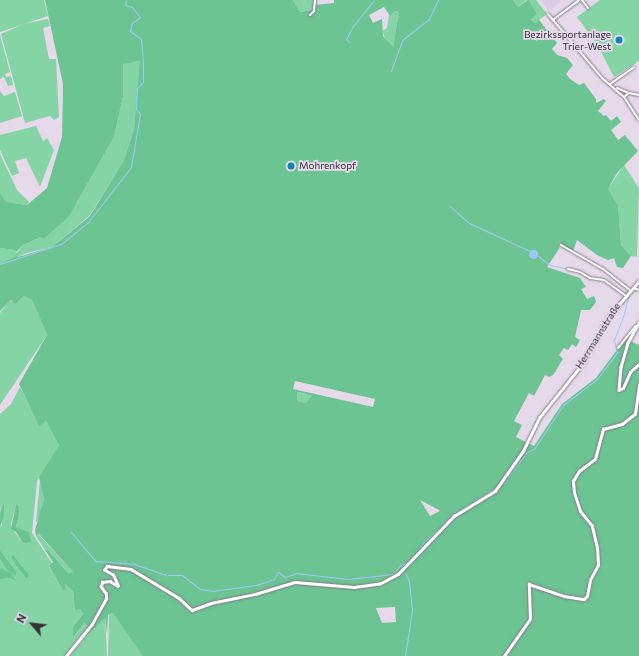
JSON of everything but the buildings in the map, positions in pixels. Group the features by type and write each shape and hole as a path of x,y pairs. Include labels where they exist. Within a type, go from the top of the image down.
{"street":[{"path":"310,14 314,11 316,0"},
{"path":"554,19 579,0 588,8"},
{"path":"548,14 554,19 602,78 624,97 639,120"},
{"path":"610,84 614,78 634,67"},
{"path":"615,88 639,95"},
{"path":"624,97 628,93"},
{"path":"561,245 602,269 630,290"},
{"path":"568,269 580,272 590,278 604,280 625,295"},
{"path":"639,281 634,288 639,290"},
{"name":"Herrmannstraße","path":"66,656 92,624 106,599 106,594 101,587 102,582 110,581 118,586 113,575 104,570 107,566 131,569 179,598 192,610 211,603 255,594 295,582 348,588 381,583 391,579 410,565 454,516 495,491 523,451 535,425 581,366 606,320 625,295 634,288"},
{"path":"618,348 639,323"},
{"path":"636,326 628,343 621,368 619,390 623,388 630,372 639,364"},
{"path":"504,656 530,618 528,585 533,584 564,596 584,599 588,596 590,580 598,566 597,548 592,526 580,511 574,493 573,481 579,471 595,459 603,429 622,424 635,414 639,384"}],"shaded area":[{"path":"540,0 559,0 561,2 549,11"}],"green space":[{"path":"0,0 44,0 48,16 0,32"},
{"path":"45,0 293,0 300,12 312,10 314,5 334,3 334,0 513,0 518,7 528,0 537,14 531,19 535,23 539,20 557,43 552,49 557,55 567,58 573,65 566,74 570,79 579,85 584,83 596,99 596,103 604,99 606,101 598,111 604,116 606,115 611,121 617,116 621,122 611,130 618,140 625,135 638,151 617,173 608,189 618,205 621,245 631,256 623,268 617,267 614,258 608,260 597,255 577,240 573,251 560,243 559,249 547,267 580,278 586,287 581,289 587,299 594,296 596,302 590,310 581,310 575,337 580,340 576,347 572,344 568,350 564,348 559,355 563,359 553,375 549,377 545,375 534,396 529,393 514,421 522,425 516,437 534,446 562,404 596,378 625,339 639,345 639,656 143,656 113,613 108,615 107,634 105,618 75,646 89,628 84,623 73,638 73,627 83,614 80,609 75,611 73,591 65,584 66,590 63,591 49,566 53,562 45,550 48,550 68,573 73,572 39,534 36,536 35,530 44,499 39,477 59,445 46,421 39,426 19,384 47,335 32,300 24,296 15,304 11,300 0,311 0,264 17,256 15,250 0,248 0,192 6,202 27,205 47,188 62,137 63,84","holes":["384,7 390,16 395,11 399,12 393,47 383,36 382,19 373,23 369,15","140,61 134,129 124,160 90,216 52,247 18,257 16,252 23,245 41,237 44,239 69,216 114,137 123,97 123,64","295,381 375,399 373,407 293,389","297,392 312,396 306,403 297,401","420,500 439,510 440,511 430,516","395,607 396,622 382,623 376,608"]},
{"path":"293,0 314,0 314,5 312,10 300,12"},
{"path":"513,0 527,0 518,7"},
{"path":"527,0 536,0 547,14 535,23 531,18 537,14"},
{"name":"Bezirkssportanlage Trier-West","path":"600,0 639,0 639,61 614,77 597,44 577,17"},
{"path":"395,11 399,12 393,47 388,44 382,31 387,28 389,15"},
{"path":"48,19 50,26 43,28 49,59 56,59 59,117 54,120 50,116 25,123 1,34 23,24"},
{"path":"0,35 10,72 5,74 6,77 11,76 13,85 8,86 4,77 0,79"},
{"path":"141,61 134,129 124,160 90,215 52,247 27,253 0,264 0,248 15,250 16,254 23,245 41,237 44,239 60,224 77,202 114,137 123,97 123,63"},
{"path":"0,91 4,96 15,92 22,116 0,123"},
{"path":"36,126 43,141 47,138 54,150 40,187 26,158 15,161 19,173 12,176 0,150 0,135"},
{"path":"0,154 17,190 29,202 27,205 6,202 0,192"},
{"path":"624,165 639,188 637,257 631,256 621,245 618,205 608,189"},
{"path":"24,296 32,300 47,335 0,405 0,313 9,302"},
{"path":"20,387 39,425 46,421 59,445 37,481 32,533 52,563 49,567 63,591 66,590 64,583 73,591 75,611 80,609 83,614 73,627 74,637 84,623 88,627 65,656 0,656 0,579 11,578 15,581 0,568 0,559 7,570 16,571 0,550 0,527 2,525 1,505 0,513 0,414 11,404","holes":["16,504 19,515 16,527 25,531 23,543 13,530 11,524"]},
{"path":"297,392 312,396 307,404 297,401"},
{"path":"40,481 44,499 39,521 36,522"},
{"path":"4,503 4,515 0,527 0,513"},
{"path":"16,504 18,505 19,515 16,527 29,532 31,542 23,543 16,532 11,529"},
{"path":"38,534 73,572 68,573 48,550 45,550 36,536"},
{"path":"0,550 16,571 16,576 7,570 0,559"},
{"path":"13,555 28,574 28,577 26,578 15,564 11,556"},
{"path":"0,568 11,573 16,581 10,578 0,579"},
{"path":"113,613 144,655 143,656 108,656 109,615"},
{"path":"105,617 107,656 70,656 101,619"}],"water":[{"path":"533,249 538,254 533,259 528,254"}],"waterway":[{"path":"0,264 61,244 89,221 131,167 140,114 136,109 137,88 143,82 143,62 141,39 130,31 132,23 140,17 132,7 125,5 126,0"},
{"path":"349,42 346,39 353,26 374,0"},
{"path":"391,71 402,40 429,19 438,0"},
{"path":"450,206 468,222"},
{"path":"469,223 530,251"},
{"path":"538,256 550,265 569,269"},
{"path":"508,477 527,452 534,449 563,405 597,379 617,352 614,340 623,317 629,294"},
{"path":"501,485 507,479"},
{"path":"467,506 496,487"},
{"path":"438,530 455,512 465,508"},
{"path":"419,551 423,543 436,531"},
{"path":"71,532 95,561 134,564 166,575"},
{"path":"395,572 400,565 408,562"},
{"path":"168,575 182,575 200,589 213,591 256,585 274,579 278,572 285,577 296,573 348,579 393,574"},
{"path":"405,573 409,581 412,610 405,656"}],"place":[{"name":"Bezirkssportanlage Trier-West","path":"619,40"},
{"name":"Mohrenkopf","path":"291,166"}]}
